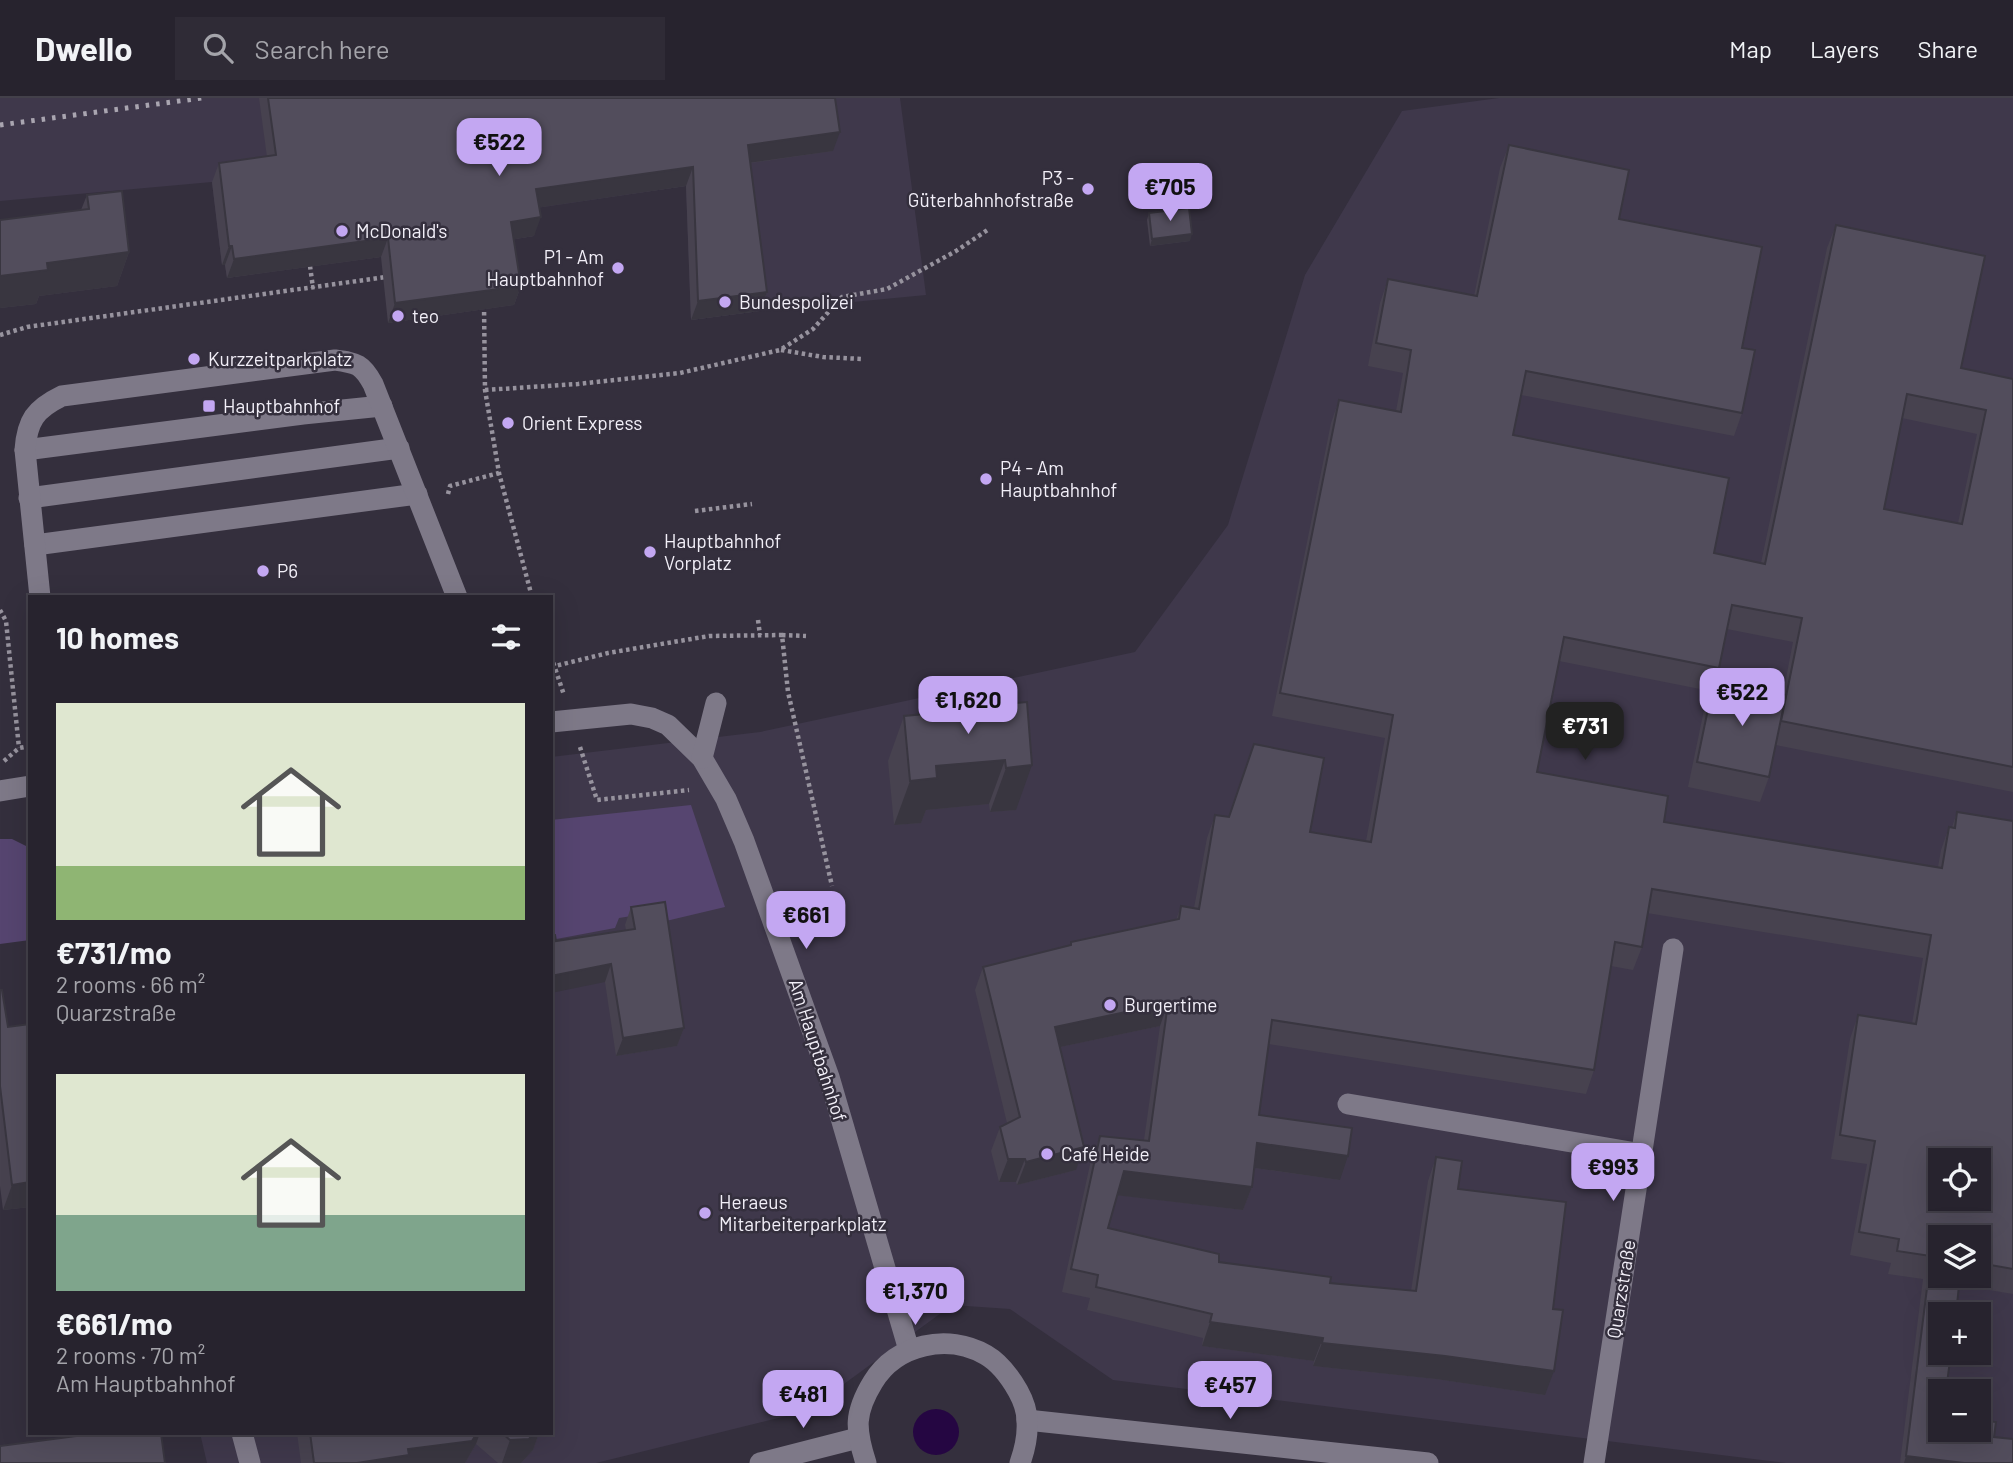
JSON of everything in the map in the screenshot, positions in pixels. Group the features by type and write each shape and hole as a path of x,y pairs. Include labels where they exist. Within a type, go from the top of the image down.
{"street":[{"path":"40,595 25,450 26,431 34,416 47,403 62,396 335,360 354,363 365,369 373,384 456,595"},
{"path":"25,450 382,406"},
{"path":"29,498 399,448"},
{"path":"35,545 417,494"},
{"path":"702,758 716,704"},
{"name":"Am Hauptbahnhof","path":"562,721 631,715 652,718 668,725 702,758 726,799 744,841 829,1077 909,1350"},
{"path":"0,791 28,786"},
{"name":"Quarzstraße","path":"1594,1463 1673,948"},
{"path":"1348,1104 1642,1154"},
{"path":"866,1463 858,1438 862,1400 880,1370 909,1350 934,1344 959,1345 987,1355 1010,1376 1023,1400 1027,1420 1026,1444 1020,1463"},
{"path":"1027,1420 1428,1463"},
{"path":"243,1435 250,1463"},
{"path":"760,1463 858,1438"}],"path":[{"path":"485,390 680,373 780,350 813,329 842,297 887,289 956,251 989,229"},
{"path":"310,266 313,288"},
{"path":"0,335 27,327 392,276"},
{"path":"484,301 485,390 499,473 531,595"},
{"path":"780,350 823,357 862,359"},
{"path":"447,498 450,486 499,473"},
{"path":"695,511 752,504"},
{"path":"0,610 6,621 19,748"},
{"path":"758,620 760,635"},
{"path":"782,635 788,692 832,886"},
{"path":"691,789 597,800 562,721 553,667 608,653 709,636 806,636"},
{"path":"0,764 19,748 28,746"}],"shaded area":[{"path":"0,98 900,98 926,295 691,320 686,186 530,209 534,236 227,278 225,265 222,265 212,182 0,201"},
{"path":"1499,98 2013,98 2013,1463 1786,1463 1113,1380 1010,1309 952,1305 807,1411 596,1463 207,1463 200,1435 553,1435 553,757 760,732 1135,652 1228,525 1305,275 1402,111"},
{"path":"691,805 725,907 666,921 663,911 619,918 615,928 553,940 553,820"},
{"path":"0,839 12,839 28,847 28,940 0,944"},
{"path":"936,1409 952,1416 959,1432 952,1448 936,1455 920,1448 913,1432 920,1416"}],"building":[{"path":"268,98 835,98 840,132 748,145 767,292 698,301 693,167 536,189 541,217 511,222 521,286 395,303 388,238 234,259 232,246 229,246 219,163 276,155"},
{"path":"1509,145 1629,170 1619,219 1762,247 1742,348 1755,350 1742,413 1526,371 1513,435 1729,478 1714,553 1765,564 1836,225 1985,256 1961,368 2013,379 2013,767 1781,721 1802,618 1732,605 1719,668 1564,637 1537,772 1668,796 1664,822 1942,868 1949,827 1955,828 1957,812 2013,821 2013,1269 1991,1265 1991,1225 1928,1225 1928,1256 1897,1251 1899,1239 1859,1232 1875,1141 1840,1135 1858,1015 1916,1024 1931,935 1652,889 1642,947 1615,942 1594,1070 1272,1020 1259,1115 1352,1128 1348,1156 1257,1143 1252,1187 1124,1171 1108,1228 1219,1254 1219,1262 1331,1277 1330,1283 1416,1291 1436,1157 1462,1161 1458,1189 1566,1202 1553,1309 1563,1310 1554,1371 1322,1343 1323,1338 1210,1322 1212,1314 1096,1287 1098,1275 1071,1269 1100,1136 1149,1141 1168,1003 1055,1027 1084,1147 1026,1162 1025,1159 1008,1159 1000,1127 1020,1117 983,967 1071,945 1071,942 1179,919 1181,906 1199,909 1215,815 1229,817 1254,744 1324,758 1310,832 1371,842 1393,715 1280,693 1339,400 1401,412 1411,350 1376,343 1388,279 1477,296","holes":["1907,394 1986,410 1962,524 1884,509"]},
{"path":"122,191 129,252 47,263 48,270 0,276 0,220 89,209 87,195"},
{"path":"1189,208 1192,234 1152,239 1149,213"},
{"path":"1714,680 1786,695 1769,777 1697,762"},
{"path":"995,698 996,705 1027,702 1032,765 1006,768 1005,760 936,766 937,778 910,781 904,716 935,713 934,703"},
{"path":"665,902 684,1028 623,1038 611,964 553,976 553,935 556,941 635,929 631,907"},
{"path":"2,990 8,1027 28,1024 28,1182 12,1185 0,1086"},
{"path":"1928,1280 1928,1288 1959,1288 1957,1302 1928,1302 1928,1365 1949,1365 1948,1379 1928,1379 1928,1442 1991,1442 1991,1421 1996,1422 1994,1437 2013,1439 2013,1463 1964,1463 1906,1456"},
{"path":"84,1435 161,1435 165,1463 0,1463 0,1446"},
{"path":"310,1435 476,1435 472,1441 408,1449 409,1455 357,1463 314,1463"},
{"path":"504,1435 532,1435 529,1439 510,1440"}],"railway":[{"path":"0,125 202,98"}],"place":[{"name":"P3 - Güterbahnhofstraße","path":"1088,189"},
{"name":"McDonald's","path":"342,231"},
{"name":"P1 - Am Hauptbahnhof","path":"618,268"},
{"name":"Bundespolizei","path":"725,302"},
{"name":"teo","path":"398,316"},
{"name":"Kurzzeitparkplatz","path":"194,359"},
{"name":"Hauptbahnhof","path":"209,406"},
{"name":"Orient Express","path":"508,423"},
{"name":"P4 - Am Hauptbahnhof","path":"986,479"},
{"name":"Hauptbahnhof Vorplatz","path":"650,552"},
{"name":"P6","path":"263,571"},
{"name":"Burgertime","path":"1110,1005"},
{"name":"Café Heide","path":"1047,1154"},
{"name":"Heraeus Mitarbeiterparkplatz","path":"705,1213"}]}
